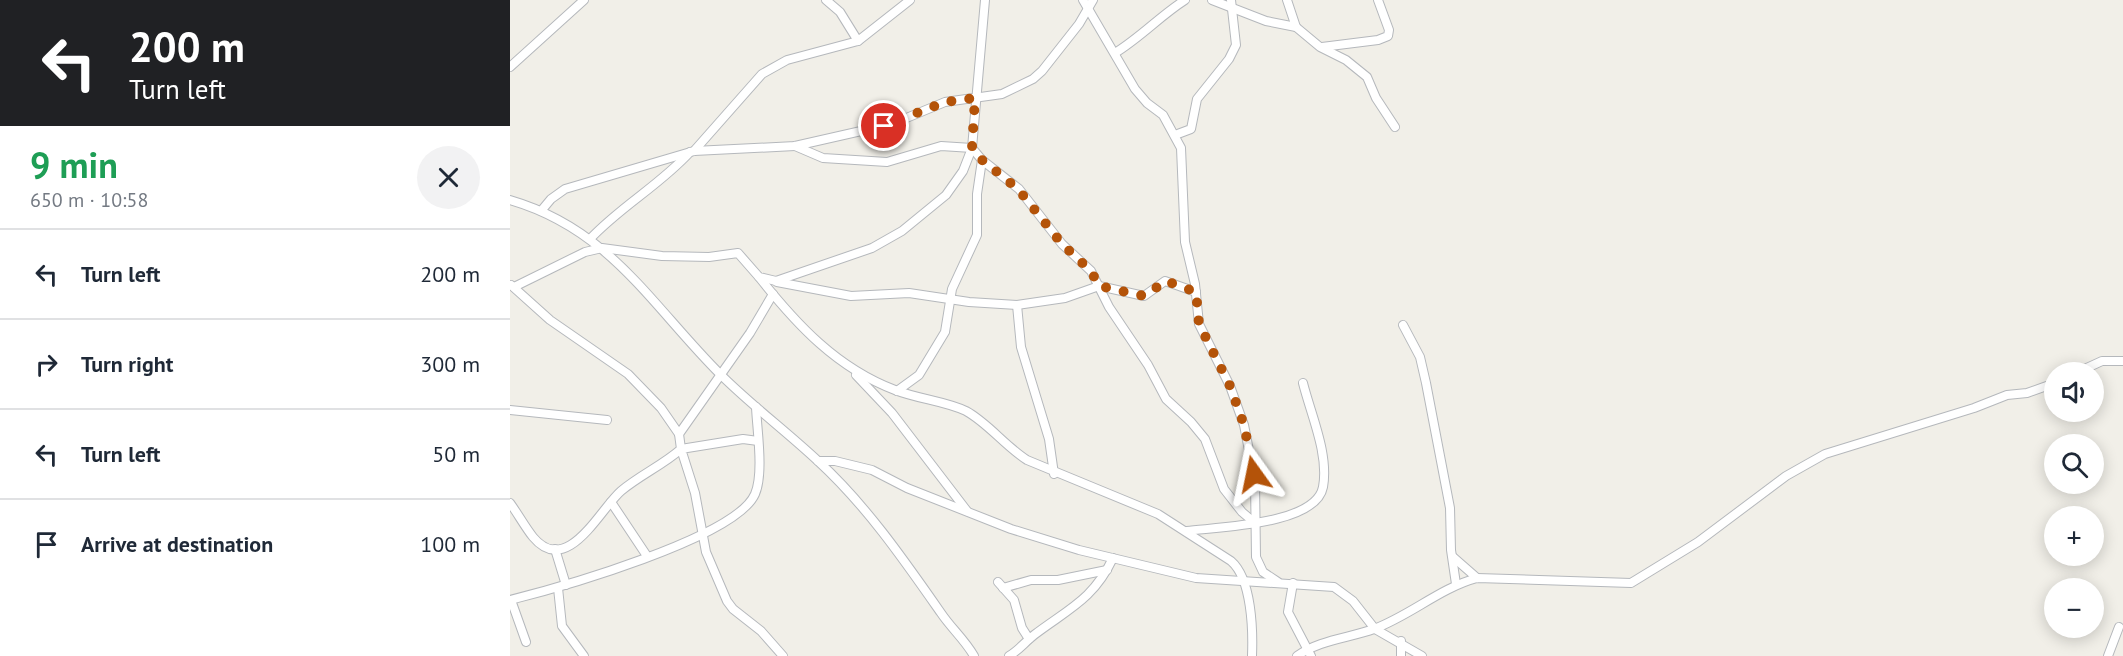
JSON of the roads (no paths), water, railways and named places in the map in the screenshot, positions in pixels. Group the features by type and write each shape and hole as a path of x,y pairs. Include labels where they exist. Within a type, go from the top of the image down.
{"street":[{"path":"510,67 584,0"},
{"path":"826,0 840,12 858,41"},
{"path":"590,239 616,213 674,170 755,80 771,67 798,57 858,41 910,0"},
{"path":"776,281 872,248 902,231 936,204 955,184 972,148 985,0"},
{"path":"1085,3 1092,0"},
{"path":"1115,53 1143,36 1161,16 1185,0"},
{"path":"1212,0 1232,3 1266,21 1296,27 1320,47 1346,60 1363,73 1395,127"},
{"path":"1287,0 1296,27"},
{"path":"1320,47 1378,40 1388,36 1389,30 1378,0"},
{"path":"541,211 565,189 692,152 795,146 892,124 945,102 1002,94 1037,76 1079,24 1085,3"},
{"path":"1085,3 1140,96 1160,112 1175,135 1182,153 1185,242 1196,292 1199,324 1230,386 1244,425 1254,474 1256,557 1266,576 1279,582"},
{"path":"1175,135 1191,129 1197,99 1229,59 1236,45 1232,3"},
{"path":"795,146 823,158 887,162 941,146 972,148 982,160 1018,189 1062,244 1091,271 1109,307 1148,365 1166,399 1191,422 1205,439 1224,489 1255,523"},
{"path":"897,391 919,375 942,339 949,300 977,235 977,194 982,160"},
{"path":"510,200 541,211 590,239 615,257 720,374 818,461 914,572 939,611 974,656"},
{"path":"783,656 761,631 730,606 701,535 695,493 681,449 679,434 661,408 628,374 550,320 512,285 585,252 602,248 662,256 709,257 738,253 817,344 849,367 897,391 967,412 1009,448 1054,474 1149,510 1187,531 1234,563 1243,582 1251,611 1252,656"},
{"path":"759,277 851,296 909,293 949,300 1017,305 1065,298 1099,286 1144,296 1166,281 1196,292"},
{"path":"679,434 750,333 772,294"},
{"path":"1017,305 1021,346 1050,439 1054,474"},
{"path":"1403,325 1420,357 1426,383 1450,508 1456,584"},
{"path":"2100,362 2123,361"},
{"path":"849,367 892,413 968,511"},
{"path":"1187,531 1255,523 1298,513 1314,501 1322,490 1322,453 1303,383"},
{"path":"1296,656 1376,628 1456,584 1477,578 1631,583 1698,542 1786,476 1825,454 1974,408 2007,395 2027,393 2044,387"},
{"path":"526,642 510,600 562,586 647,556 701,535 742,510 757,489 756,407"},
{"path":"510,410 607,420"},
{"path":"510,503 534,538 542,545 555,549 574,545 621,491 681,449 712,446 743,439 758,441"},
{"path":"818,461 835,461 872,470 907,488 1011,529 1113,558 1196,578 1334,587 1353,601 1376,628 1422,656"},
{"path":"611,502 647,556"},
{"path":"555,549 562,586 562,626 584,656"},
{"path":"1452,555 1465,570 1477,578"},
{"path":"1009,656 1095,589 1113,558"},
{"path":"1029,639 1022,628 1014,600 1000,585 1031,580 1058,580 1107,570"},
{"path":"1293,583 1288,612 1309,653"},
{"path":"2108,656 2120,627"},
{"path":"1401,642 1401,656"}]}
